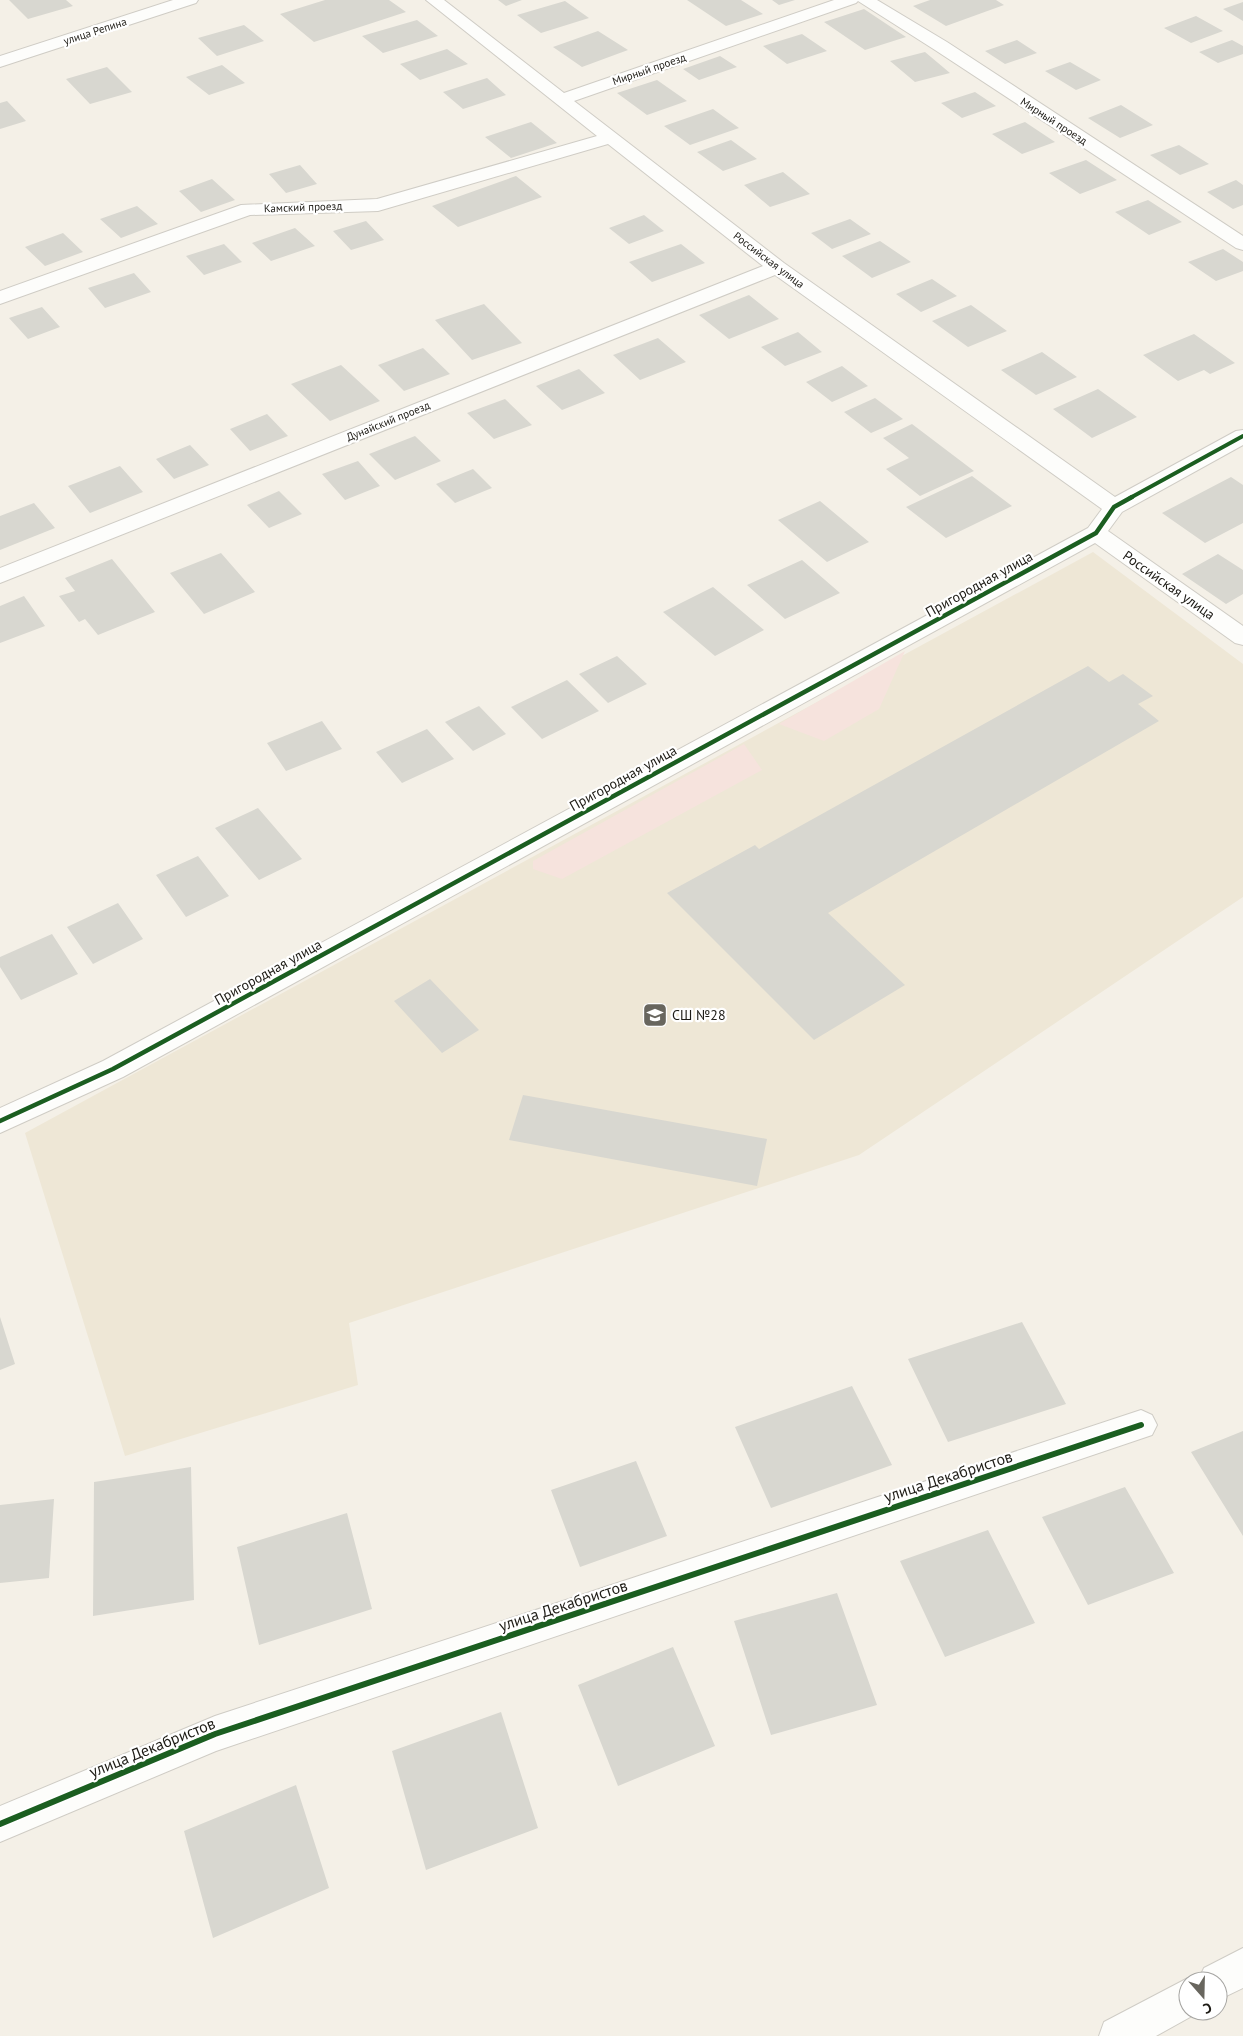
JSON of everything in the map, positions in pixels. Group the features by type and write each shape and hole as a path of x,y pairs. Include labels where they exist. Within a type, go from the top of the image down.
{"street":[{"name":"улица Репина","path":"0,62 190,0"},
{"name":"Российская улица","path":"434,0 612,136 777,267 1114,507"},
{"name":"Мирный проезд","path":"562,99 850,0"},
{"name":"Мирный проезд","path":"865,0 941,46 1243,244"},
{"name":"Камский проезд","path":"0,298 248,208 378,205 612,136"},
{"name":"Дунайский проезд","path":"0,576 777,267"},
{"name":"Пригородная улица","path":"0,1121 114,1069 1096,533 1114,507 1243,436"},
{"name":"Российская улица","path":"1096,533 1243,637"},
{"name":"улица Декабристов","path":"0,1824 215,1734 1141,1425"},
{"path":"1228,1975 1243,1966"},
{"path":"1118,2036 1178,2003"}],"shaded area":[{"name":"СШ №28","path":"1093,552 1243,664 1243,897 859,1155 349,1323 358,1385 125,1456 25,1133"},
{"path":"905,651 879,709 824,741 779,724"},
{"path":"744,744 762,770 562,879 533,869 533,861"}],"building":[{"path":"9,0 66,0 73,6 28,19"},
{"path":"325,0 389,0 406,12 314,42 280,14"},
{"path":"498,0 522,0 506,6"},
{"path":"687,0 741,0 763,14 726,26"},
{"path":"772,0 795,0 779,5"},
{"path":"930,0 996,0 1004,5 946,26 913,6"},
{"path":"565,1 589,18 541,33 517,15"},
{"path":"1243,2 1243,21 1223,9"},
{"path":"864,9 906,37 865,50 824,22"},
{"path":"1196,16 1223,31 1191,43 1164,28"},
{"path":"417,20 438,36 383,53 362,36"},
{"path":"244,25 264,41 217,56 198,38"},
{"path":"598,31 628,50 582,67 553,47"},
{"path":"802,34 827,51 787,64 763,46"},
{"path":"1017,40 1037,53 1005,64 985,51"},
{"path":"1232,40 1243,46 1243,54 1218,63 1199,52"},
{"path":"447,49 468,64 420,80 400,64"},
{"path":"925,52 950,73 915,82 890,61"},
{"path":"720,56 737,67 699,80 683,69"},
{"path":"1070,62 1101,80 1076,90 1045,71"},
{"path":"222,65 245,83 209,95 186,77"},
{"path":"107,67 132,92 90,104 66,79"},
{"path":"487,78 506,95 463,109 443,92"},
{"path":"657,80 687,101 647,115 617,93"},
{"path":"975,92 996,106 962,118 941,103"},
{"path":"7,101 26,121 0,129 0,103"},
{"path":"1121,105 1153,125 1120,138 1088,118"},
{"path":"713,109 739,128 690,145 664,126"},
{"path":"531,122 557,143 511,158 485,137"},
{"path":"1025,122 1055,142 1022,154 992,134"},
{"path":"731,140 757,159 723,171 697,152"},
{"path":"1179,145 1209,164 1180,175 1150,155"},
{"path":"1086,160 1117,180 1080,194 1049,173"},
{"path":"300,165 317,184 286,193 269,174"},
{"path":"783,172 810,194 770,207 744,185"},
{"path":"516,176 542,197 458,227 432,206"},
{"path":"212,179 235,200 201,212 179,191"},
{"path":"1236,180 1243,185 1243,205 1233,209 1207,192"},
{"path":"1148,200 1182,222 1149,235 1115,212"},
{"path":"137,206 158,224 121,238 100,219"},
{"path":"644,215 664,231 629,244 609,228"},
{"path":"850,219 871,234 832,249 811,233"},
{"path":"366,221 384,240 351,250 333,231"},
{"path":"295,228 315,246 271,261 252,243"},
{"path":"63,233 83,252 45,266 25,247"},
{"path":"880,241 911,262 872,278 842,256"},
{"path":"224,244 242,262 204,275 186,256"},
{"path":"681,244 705,263 652,282 629,262"},
{"path":"1223,249 1243,262 1243,271 1216,281 1188,262"},
{"path":"134,273 151,292 105,308 88,288"},
{"path":"932,279 957,296 921,312 896,294"},
{"path":"749,295 779,319 729,339 699,315"},
{"path":"484,304 522,343 472,360 435,320"},
{"path":"971,305 1007,331 968,347 932,321"},
{"path":"42,307 60,327 28,339 9,318"},
{"path":"798,332 822,352 785,366 761,347"},
{"path":"1194,334 1235,363 1210,374 1204,370 1178,381 1143,355"},
{"path":"658,338 686,362 640,380 613,355"},
{"path":"423,348 450,374 404,391 378,365"},
{"path":"1042,352 1077,377 1036,395 1001,370"},
{"path":"341,365 380,401 330,421 291,384"},
{"path":"842,366 868,386 832,402 806,382"},
{"path":"579,369 605,393 562,410 536,386"},
{"path":"1098,389 1137,417 1092,438 1053,409"},
{"path":"875,398 903,419 871,433 844,412"},
{"path":"505,399 532,425 494,439 467,413"},
{"path":"267,414 288,436 250,451 230,429"},
{"path":"912,424 974,471 920,496 886,469 909,458 883,438"},
{"path":"415,436 441,461 395,480 369,454"},
{"path":"190,445 209,465 174,479 156,459"},
{"path":"358,461 380,486 345,500 322,474"},
{"path":"120,466 143,492 90,513 68,486"},
{"path":"473,469 492,488 455,503 436,484"},
{"path":"972,476 1012,506 946,538 906,507"},
{"path":"1231,477 1243,485 1243,523 1205,543 1162,513"},
{"path":"279,491 302,514 269,528 247,505"},
{"path":"820,501 869,542 827,562 778,520"},
{"path":"34,503 55,528 0,550 0,516"},
{"path":"221,553 255,592 204,614 170,573"},
{"path":"1218,554 1243,570 1243,594 1226,604 1182,574"},
{"path":"112,559 155,612 98,635 85,619 79,622 59,596 75,591 65,578"},
{"path":"802,560 840,593 785,619 747,585"},
{"path":"713,587 764,630 715,656 663,612"},
{"path":"24,596 45,626 0,643 0,606"},
{"path":"617,656 647,684 608,703 579,674"},
{"path":"1088,666 1109,682 1123,674 1153,696 1138,704 1159,721 828,913 905,985 814,1040 667,893 755,845 759,849"},
{"path":"567,680 599,711 542,739 511,707"},
{"path":"479,706 506,734 473,751 445,722"},
{"path":"322,721 342,749 286,771 267,743"},
{"path":"427,729 454,759 402,783 376,752"},
{"path":"258,808 302,859 259,880 215,828"},
{"path":"198,856 229,896 186,917 156,875"},
{"path":"118,903 143,939 93,964 67,927"},
{"path":"52,934 78,974 21,1000 0,967 0,957"},
{"path":"430,979 479,1030 442,1053 394,1001"},
{"path":"523,1095 767,1139 757,1186 509,1140"},
{"path":"0,1317 15,1364 0,1370"},
{"path":"1022,1322 1066,1404 948,1442 908,1359"},
{"path":"852,1386 892,1465 771,1508 735,1427"},
{"path":"1243,1431 1243,1536 1191,1452"},
{"path":"636,1461 667,1536 580,1567 551,1490"},
{"path":"191,1467 194,1600 93,1616 94,1482"},
{"path":"1125,1487 1174,1573 1088,1605 1042,1517"},
{"path":"54,1499 49,1578 0,1583 0,1505"},
{"path":"347,1513 372,1609 259,1645 237,1547"},
{"path":"988,1530 1035,1623 945,1657 900,1561"},
{"path":"837,1593 877,1705 771,1735 734,1621"},
{"path":"673,1647 715,1746 618,1786 578,1685"},
{"path":"501,1712 538,1828 426,1870 392,1751"},
{"path":"296,1785 329,1888 213,1938 184,1831"}],"cycle path":[{"path":"0,1121 113,1069 1096,533 1114,507 1243,436"},
{"path":"0,1824 215,1734 1141,1425"}],"place":[{"name":"СШ №28","path":"655,1015"}]}
